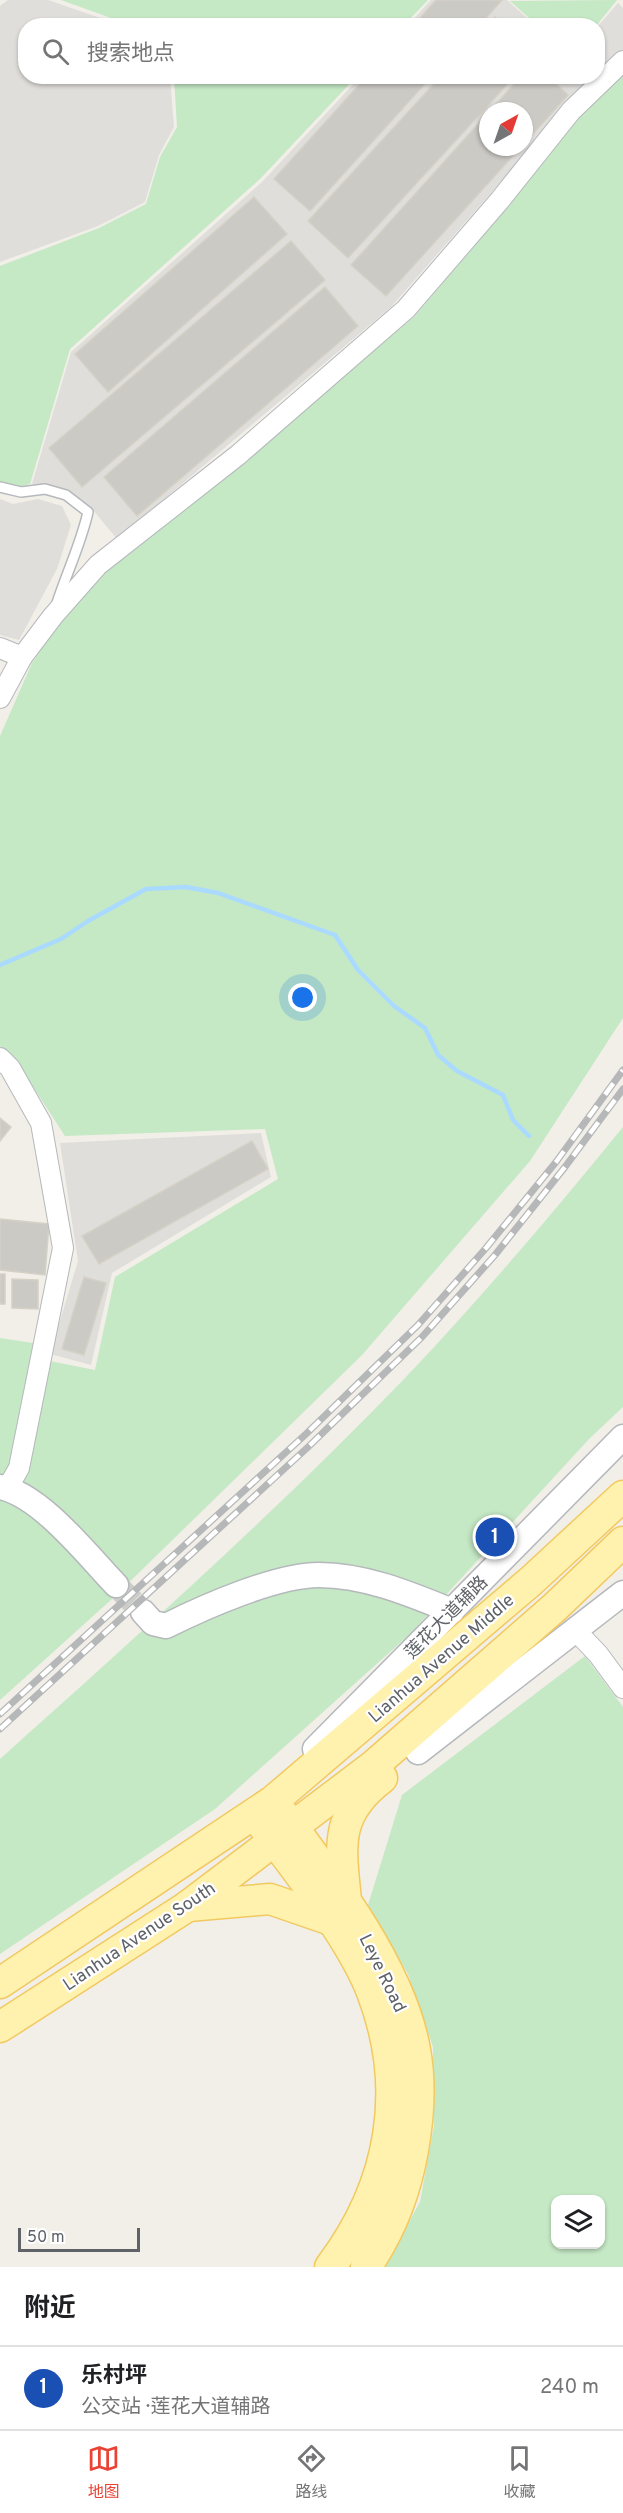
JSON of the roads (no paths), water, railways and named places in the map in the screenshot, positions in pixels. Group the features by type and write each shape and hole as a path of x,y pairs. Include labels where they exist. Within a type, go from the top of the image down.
{"main road":[{"name":"Lianhua Avenue Middle","path":"264,1808 531,1581 623,1496"},
{"name":"Lianhua Avenue Middle","path":"283,1833 373,1766 547,1614 623,1542"},
{"path":"373,1766 418,1752"},
{"path":"142,1889 139,1904 146,1916 270,1899 339,1912 340,1844 350,1811 370,1788 418,1752"},
{"name":"Leye Road","path":"264,1808 339,1912 377,1953 399,1996 415,2048 419,2079 418,2123 406,2183 393,2218 366,2267"},
{"name":"Lianhua Avenue South","path":"0,1983 264,1808"},
{"name":"Lianhua Avenue South","path":"0,2027 176,1913 283,1833"},
{"name":"Leye Road","path":"330,2267 350,2241 374,2191 392,2122 392,2086 386,2037 372,1990 339,1912"},
{"path":"99,1918 114,1920 120,1925 125,1937 122,1949"}],"street":[{"path":"605,78 623,61"},
{"path":"0,698 22,657 53,616 98,565 238,455 406,309 500,200 571,111 599,84"},
{"path":"0,648 22,657"},
{"path":"0,1058 10,1068 41,1124 63,1248 19,1468 3,1488 32,1503 56,1523 116,1585"},
{"name":"莲花大道辅路","path":"264,1808 304,1761 623,1437"},
{"path":"143,1612 153,1623 166,1626 279,1581 318,1575 385,1586 452,1611"},
{"path":"418,1752 623,1593"},
{"path":"576,1631 598,1654 623,1688"}],"lane":[{"path":"0,487 21,492 45,489 66,495 88,512 83,537 66,573 53,616"}],"waterway":[{"path":"0,965 61,939 88,921 146,889 186,887 218,893 335,935 358,970 394,1006 425,1028 438,1055 457,1071 503,1095 513,1120 529,1136"}],"tunnel":[{"path":"116,1585 143,1612"}],"railway":[{"path":"0,1714 306,1434 418,1325 486,1248 556,1162 623,1070"},
{"path":"0,1729 307,1448 422,1337 495,1255 623,1089"}],"place":[{"name":"乐村坪","path":"495,1537"}]}
